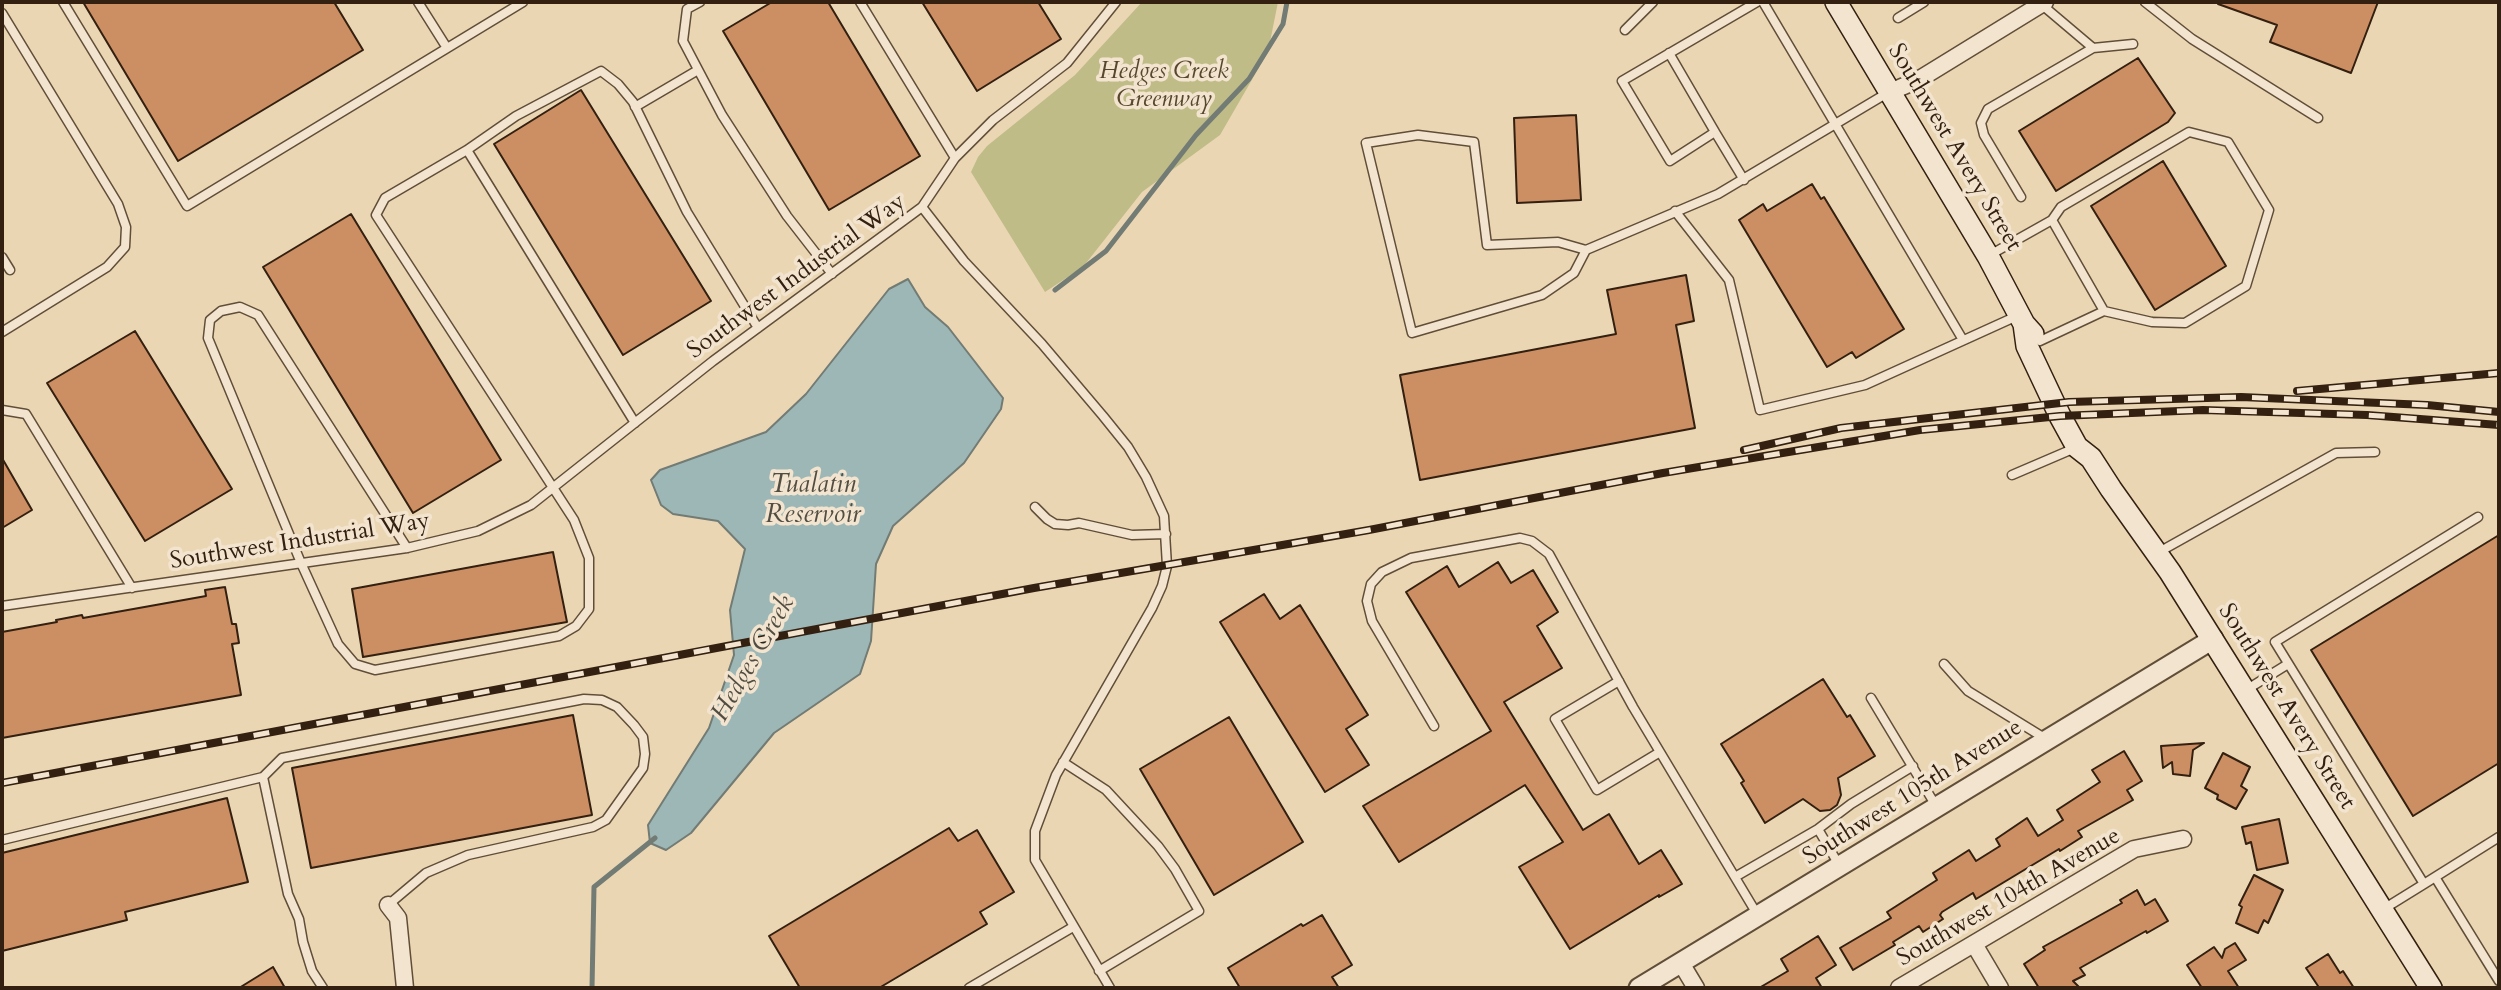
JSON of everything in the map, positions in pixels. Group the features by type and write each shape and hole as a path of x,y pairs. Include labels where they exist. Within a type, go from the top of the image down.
{"main road":[{"name":"Southwest Avery Street","path":"1836,2 1988,256 2022,319 2040,341 2059,385 2089,440 2084,452"},
{"name":"Southwest Avery Street","path":"2022,319 2027,345 2060,416 2213,639 2382,910 2426,987"}],"street":[{"path":"1890,92 1918,80 2042,3"},
{"name":"Southwest 105th Avenue","path":"1639,988 2213,639"},
{"name":"Southwest 104th Avenue","path":"1899,988 2134,849 2183,839"},
{"path":"388,905 398,918 405,988"},
{"path":"1974,944 2000,988"},
{"path":"1681,963 1696,988"}],"lane":[{"path":"63,2 187,206 523,2"},
{"path":"418,2 447,48"},
{"path":"699,2 687,9 682,41 722,115 780,205 832,274"},
{"path":"860,2 955,158"},
{"path":"922,207 955,158 993,120 1067,63 1116,2"},
{"path":"1625,30 1653,2"},
{"path":"1715,132 1670,161 1622,81 1756,2"},
{"path":"1763,2 1963,340"},
{"path":"1898,18 1924,2"},
{"path":"2145,2 2192,39 2318,118"},
{"path":"2042,3 2093,48"},
{"path":"2,13 118,204 126,227 125,247 107,267 2,332"},
{"path":"2021,197 1984,135 1981,123 1988,109 2093,48 2133,44"},
{"path":"1669,54 1744,180"},
{"path":"635,107 698,70"},
{"path":"407,548 257,315 240,307 220,311 210,320 208,338 301,563 338,644 355,664 375,670 559,636 576,626 589,609 589,558 574,520 376,215 385,198 467,150 516,116 601,71 618,84 635,107 687,212 758,328"},
{"path":"1586,250 1558,242 1487,245 1474,142 1418,135 1366,143 1412,332 1542,295 1574,273 1586,250 1718,194 1890,92"},
{"path":"1988,256 2052,220 2061,207 2189,132 2228,142 2269,210 2246,286 2185,323 2152,322 2104,311 2040,341"},
{"path":"467,150 635,423"},
{"name":"Southwest Industrial Way","path":"2,606 407,548 478,531 531,505 758,328 922,207 964,261 1082,389 1128,447 1164,516 1167,566 1162,586 1056,775 1035,831 1035,860 1110,988"},
{"path":"1675,211 1729,280 1760,411 1866,385 1963,340 2022,319"},
{"path":"2052,220 2104,311"},
{"path":"2,257 10,270"},
{"path":"2,410 26,414 132,588"},
{"path":"2012,475 2084,452"},
{"path":"2156,553 2336,453 2375,452"},
{"path":"1035,506 1046,519 1055,524 1079,523 1132,535 1166,534"},
{"path":"2424,884 2275,642 2479,517"},
{"path":"1434,726 1372,621 1367,601 1371,584 1382,572 1411,558 1520,538 1532,541 1549,554 1660,752 1759,917"},
{"path":"1944,664 1968,691 2046,739"},
{"path":"2245,690 2288,664"},
{"path":"1619,681 1555,719 1597,790 1660,752"},
{"path":"1871,698 1936,806"},
{"path":"2,840 263,777 282,758 584,699 602,701 617,707 635,725 643,737 643,768 607,820 593,827 468,855 426,873 388,905"},
{"path":"1063,762 1106,790 1158,846 1175,869 1199,911 1100,971"},
{"path":"1735,877 1818,829 1851,804 1913,766"},
{"path":"263,777 288,894 299,919 312,971 323,988"},
{"path":"1818,829 1841,867"},
{"path":"2382,910 2499,837"},
{"path":"2435,877 2499,981"},
{"path":"969,988 981,984 1073,927"}],"green space":[{"name":"Hedges Creek Greenway","path":"1142,2 1278,2 1268,52 1220,135 1142,192 1083,267 1045,292 971,172 987,146 1075,75"}],"water":[{"name":"Tualatin Reservoir","path":"908,279 925,307 948,327 1003,398 1001,409 964,463 893,526 876,564 871,641 860,674 774,733 691,833 666,850 650,843 648,825 709,728 734,655 730,610 745,549 718,521 673,514 661,505 651,480 660,470 766,432 806,394 889,289"}],"building":[{"path":"83,2 334,2 363,50 178,161"},
{"path":"772,2 828,2 920,156 829,210 723,31"},
{"path":"922,2 1038,2 1061,39 977,91"},
{"path":"2218,2 2378,2 2351,73 2270,42 2277,25"},
{"path":"2138,58 2175,113 2168,122 2056,191 2019,131"},
{"path":"581,90 711,301 623,355 494,144"},
{"path":"1576,115 1581,200 1517,203 1514,118"},
{"path":"2163,161 2226,266 2155,310 2091,206"},
{"path":"1812,184 1821,199 1824,197 1904,329 1856,358 1852,352 1827,367 1739,220 1763,204 1767,211"},
{"path":"351,214 501,460 413,513 263,267"},
{"path":"1686,275 1694,321 1676,325 1695,428 1420,480 1400,375 1616,334 1607,290"},
{"path":"135,331 232,489 145,541 47,383"},
{"path":"2,458 32,510 2,528"},
{"path":"2499,535 2499,763 2413,816 2311,650"},
{"path":"553,552 567,622 363,657 352,589"},
{"path":"1498,562 1511,583 1533,570 1558,612 1537,626 1562,668 1504,702 1583,830 1609,814 1639,864 1661,850 1682,884 1570,949 1519,867 1563,842 1525,785 1399,862 1363,806 1491,731 1406,592 1447,566 1459,587"},
{"path":"225,587 232,624 236,624 239,643 232,644 241,695 2,738 2,632 82,615 83,618 206,596 205,590"},
{"path":"1264,594 1280,619 1300,605 1368,715 1346,729 1369,765 1325,792 1220,622"},
{"path":"1823,679 1847,717 1850,715 1875,756 1838,778 1841,795 1837,805 1830,810 1820,811 1803,799 1765,823 1721,744"},
{"path":"573,715 592,815 311,868 292,768"},
{"path":"1229,717 1303,842 1214,895 1140,769"},
{"path":"2204,743 2193,750 2190,776 2173,774 2172,762 2163,768 2161,746"},
{"path":"2124,751 2142,781 2127,790 2133,800 2078,831 2082,837 2060,851 2059,849 1976,899 1973,893 1942,912 1940,915 1943,919 1923,932 1919,926 1893,942 1895,945 1853,970 1840,948 1891,918 1887,912 1937,880 1933,873 1969,850 1976,861 2000,846 1996,839 2027,818 2038,836 2063,820 2057,810 2100,782 2092,770"},
{"path":"2223,753 2250,767 2241,786 2247,790 2236,809 2217,799 2218,795 2205,788"},
{"path":"227,798 248,882 125,912 127,920 2,951 2,853"},
{"path":"2279,819 2288,863 2257,870 2251,842 2246,844 2242,827"},
{"path":"949,828 958,841 977,830 1014,892 980,912 987,924 879,988 800,988 769,936"},
{"path":"2254,875 2283,890 2268,923 2264,920 2258,933 2236,923 2242,907 2239,905"},
{"path":"2137,890 2145,905 2155,899 2168,921 2080,968 2085,975 2073,981 2080,988 2039,988 2024,964 2045,950 2043,947 2122,903 2120,900"},
{"path":"1322,915 1352,965 1332,977 1339,988 1240,988 1228,968 1301,924 1303,926"},
{"path":"1818,936 1836,965 1816,978 1822,988 1759,988 1788,971 1781,959"},
{"path":"2235,943 2246,960 2228,971 2239,988 2202,988 2187,965 2214,947 2222,958 2225,949"},
{"path":"2328,954 2354,988 2314,988 2318,986 2306,968"},
{"path":"273,967 285,988 239,988"}],"waterway":[{"name":"Hedges Creek","path":"1055,290 1106,251 1196,135 1249,79 1283,24 1287,2"},
{"name":"Hedges Creek","path":"592,988 594,887 655,838"}],"railway":[{"path":"2297,391 2499,373"},
{"path":"1744,450 1841,428 2069,402 2241,397 2427,405 2499,412"},
{"path":"2,783 1034,588 1369,530 1663,473 1920,430 2060,416 2203,410 2367,415 2499,425"}]}
